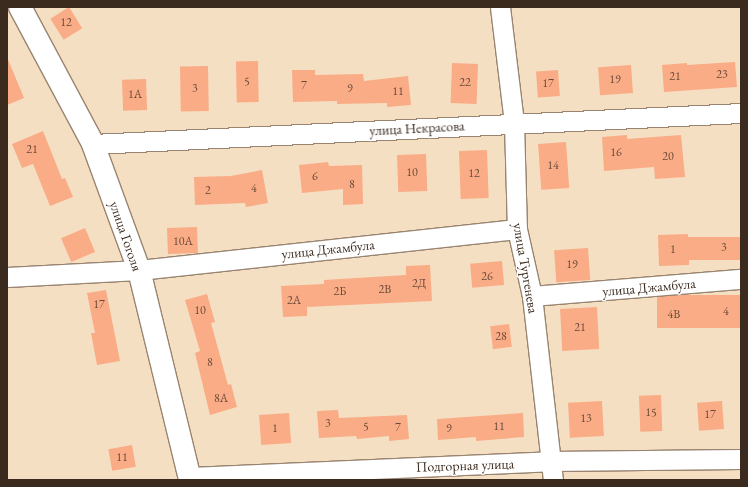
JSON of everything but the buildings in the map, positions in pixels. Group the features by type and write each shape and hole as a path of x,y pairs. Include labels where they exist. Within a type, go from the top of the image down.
{"street":[{"name":"улица Гоголя","path":"20,7 93,144 139,270 190,478"},
{"name":"улица Тургенева","path":"500,7 514,123 517,229 532,296 553,480"},
{"name":"улица Некрасова","path":"93,144 741,113"},
{"name":"улица Джамбула","path":"7,277 139,270 517,229"},
{"name":"улица Джамбула","path":"532,296 741,279"},
{"name":"Подгорная улица","path":"190,478 550,461 741,459"}]}
